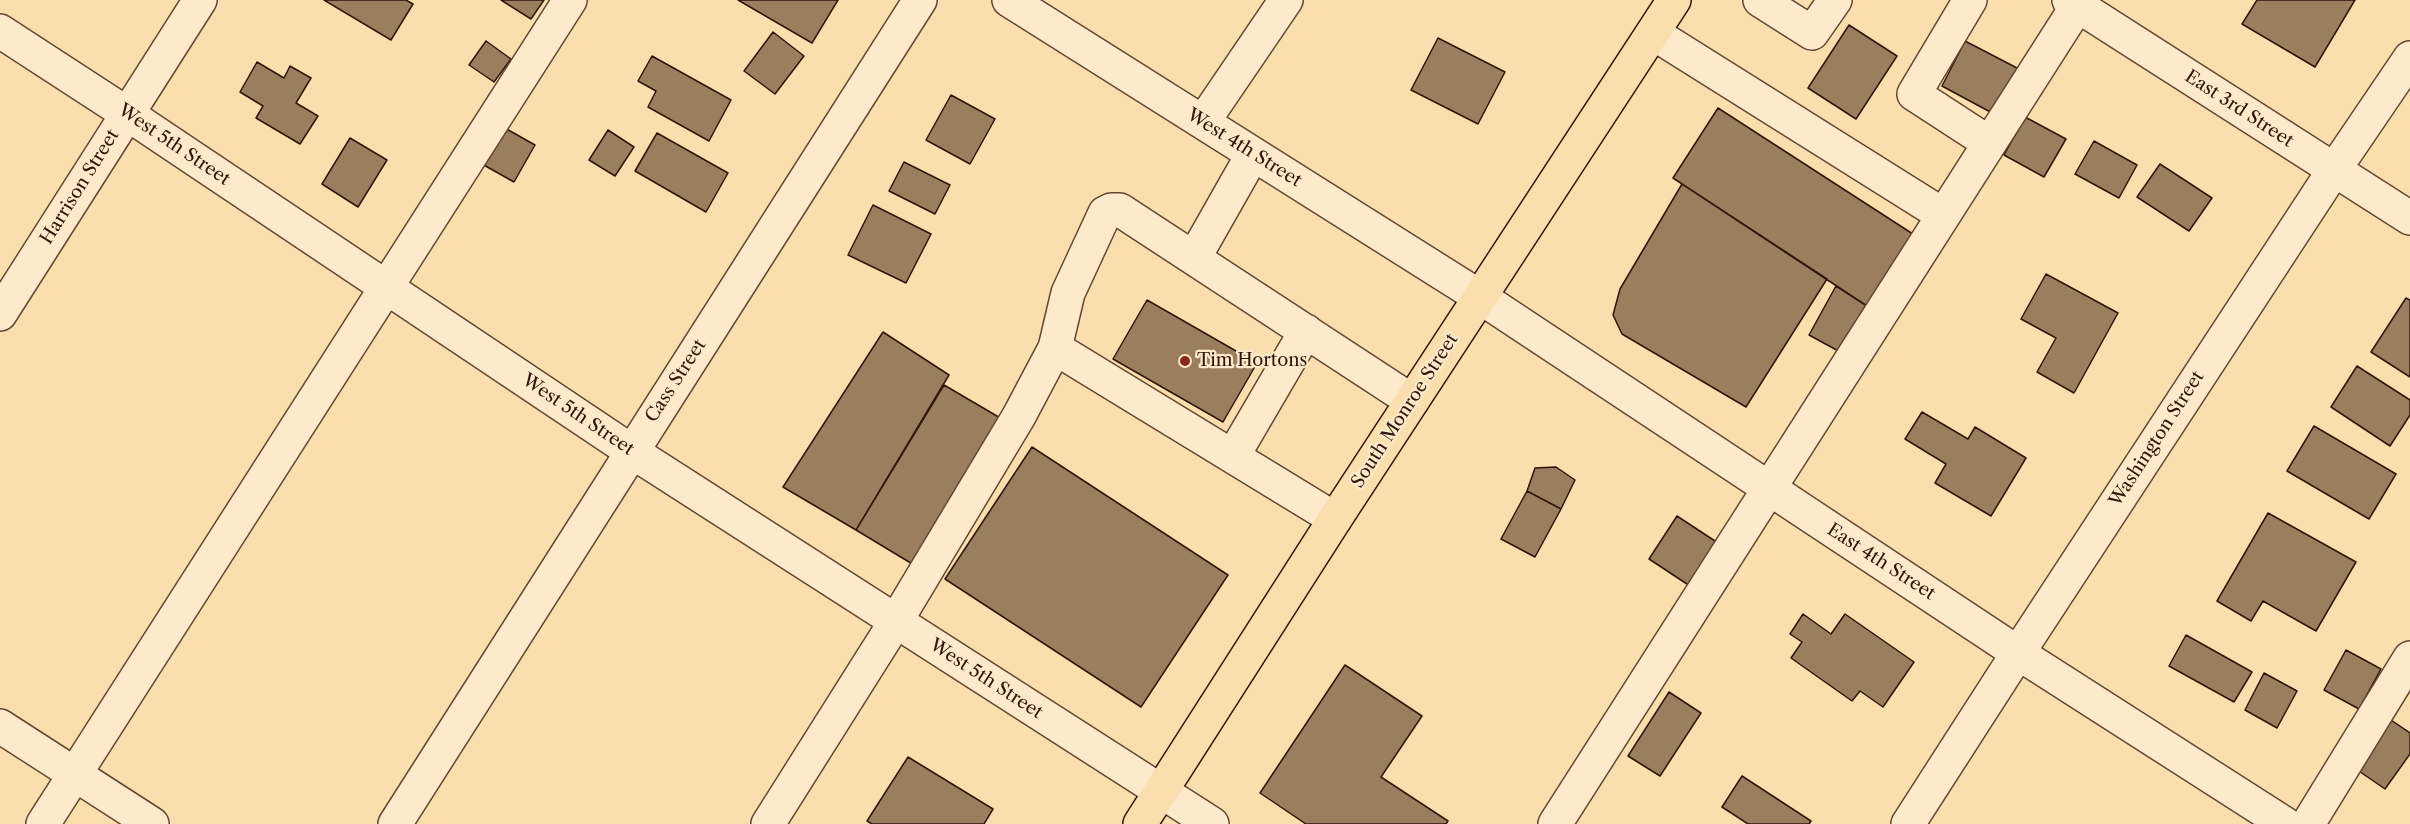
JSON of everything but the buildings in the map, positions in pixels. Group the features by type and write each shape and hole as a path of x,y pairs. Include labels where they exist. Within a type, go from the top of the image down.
{"main road":[{"name":"South Monroe Street","path":"1140,824 1335,519 1674,0"}],"street":[{"name":"Harrison Street","path":"0,314 200,0"},
{"path":"43,824 570,0"},
{"name":"Cass Street","path":"395,824 920,0"},
{"name":"West 4th Street","path":"1009,0 1480,297"},
{"path":"1203,122 1286,0"},
{"path":"1766,4 1812,33 1835,0"},
{"path":"1970,0 1914,94 1977,135"},
{"path":"1555,824 1770,489 2076,2"},
{"name":"East 3rd Street","path":"2076,2 2410,218"},
{"name":"West 5th Street","path":"0,31 631,451 1212,824"},
{"path":"1653,33 1943,215"},
{"name":"Washington Street","path":"1908,824 2334,170 2410,58"},
{"path":"1194,258 1253,154"},
{"path":"768,824 896,621 1019,416 1055,348 1068,293 1105,213 1120,210 1412,401"},
{"name":"East 4th Street","path":"1480,297 2018,653 2285,824"},
{"path":"1233,456 1306,331"},
{"path":"1055,348 1335,519"},
{"path":"2308,824 2410,658"},
{"path":"0,726 152,824"}],"place":[{"name":"Tim Hortons","path":"1185,361"}]}
